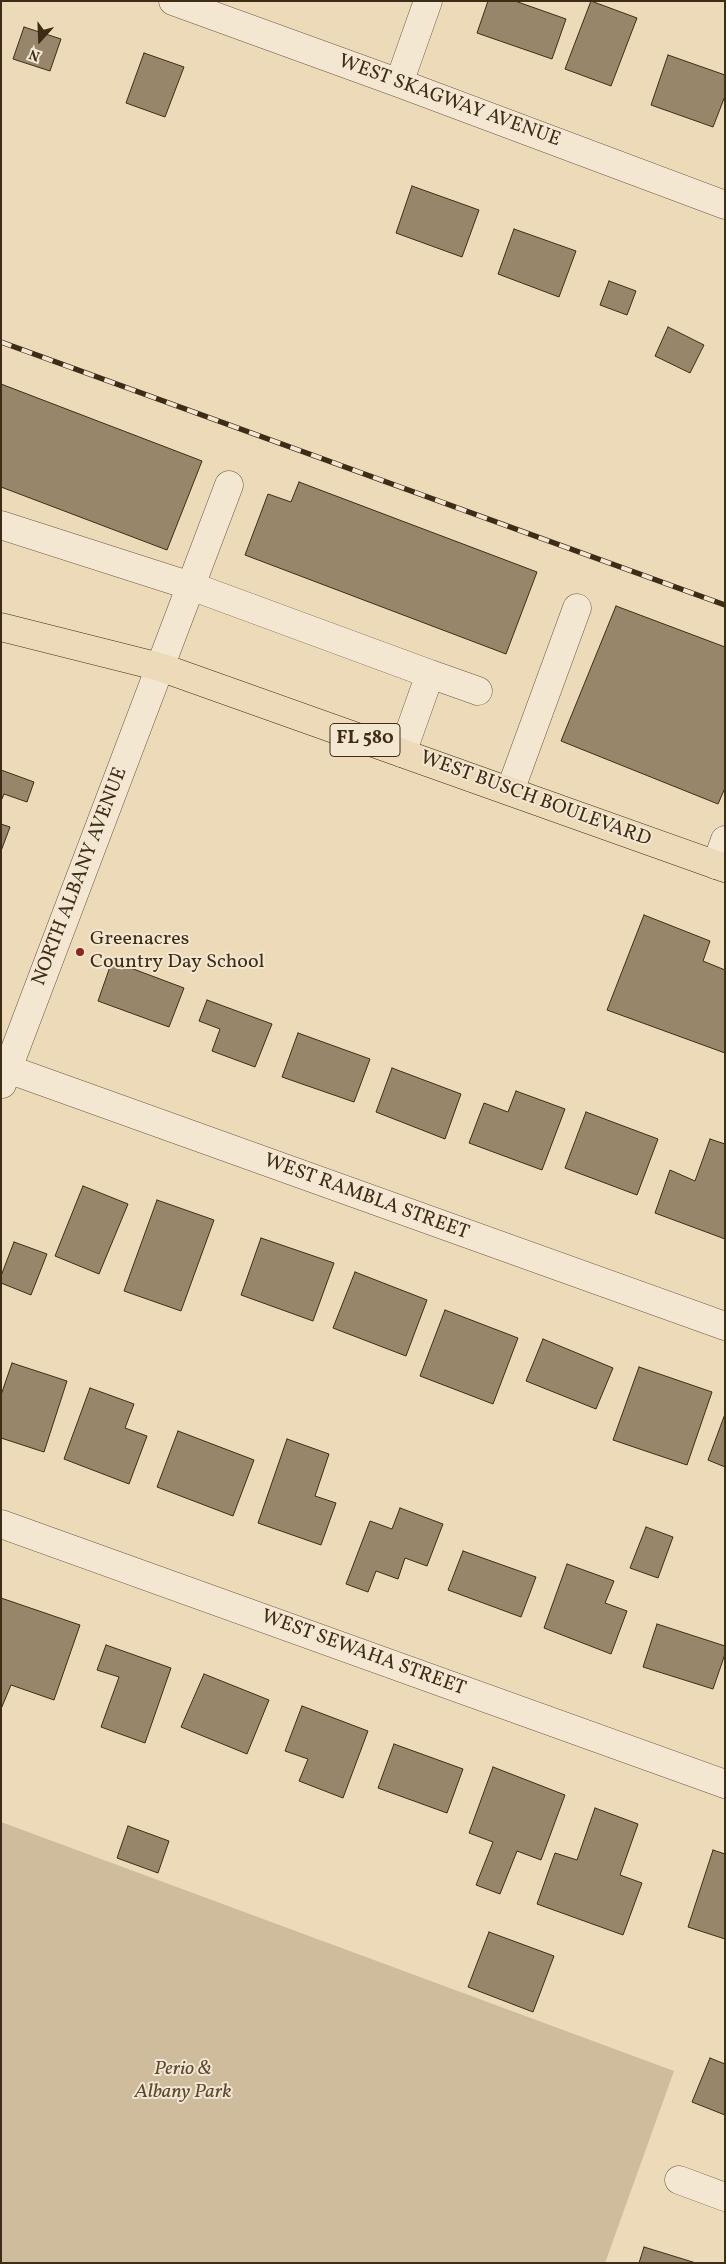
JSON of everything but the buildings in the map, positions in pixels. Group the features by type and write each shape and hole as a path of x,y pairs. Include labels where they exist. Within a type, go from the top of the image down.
{"main road":[{"name":"WEST BUSCH BOULEVARD","path":"1,627 160,667 510,791 722,858"}],"street":[{"name":"WEST SKAGWAY AVENUE","path":"173,1 725,205"},
{"path":"399,83 428,1"},
{"name":"NORTH ALBANY AVENUE","path":"5,1077 229,485"},
{"path":"1,526 191,586 478,691"},
{"path":"510,791 578,608"},
{"path":"402,753 430,674"},
{"name":"WEST RAMBLA STREET","path":"5,1077 725,1326"},
{"name":"WEST SEWAHA STREET","path":"1,1524 725,1784"},
{"path":"679,2180 725,2196"}],"green space":[{"name":"Perio & Albany Park","path":"1,1822 674,2071 605,2263 1,2263"}],"railway":[{"path":"1,342 725,605"}],"place":[{"name":"Greenacres Country Day School","path":"80,952"}]}
